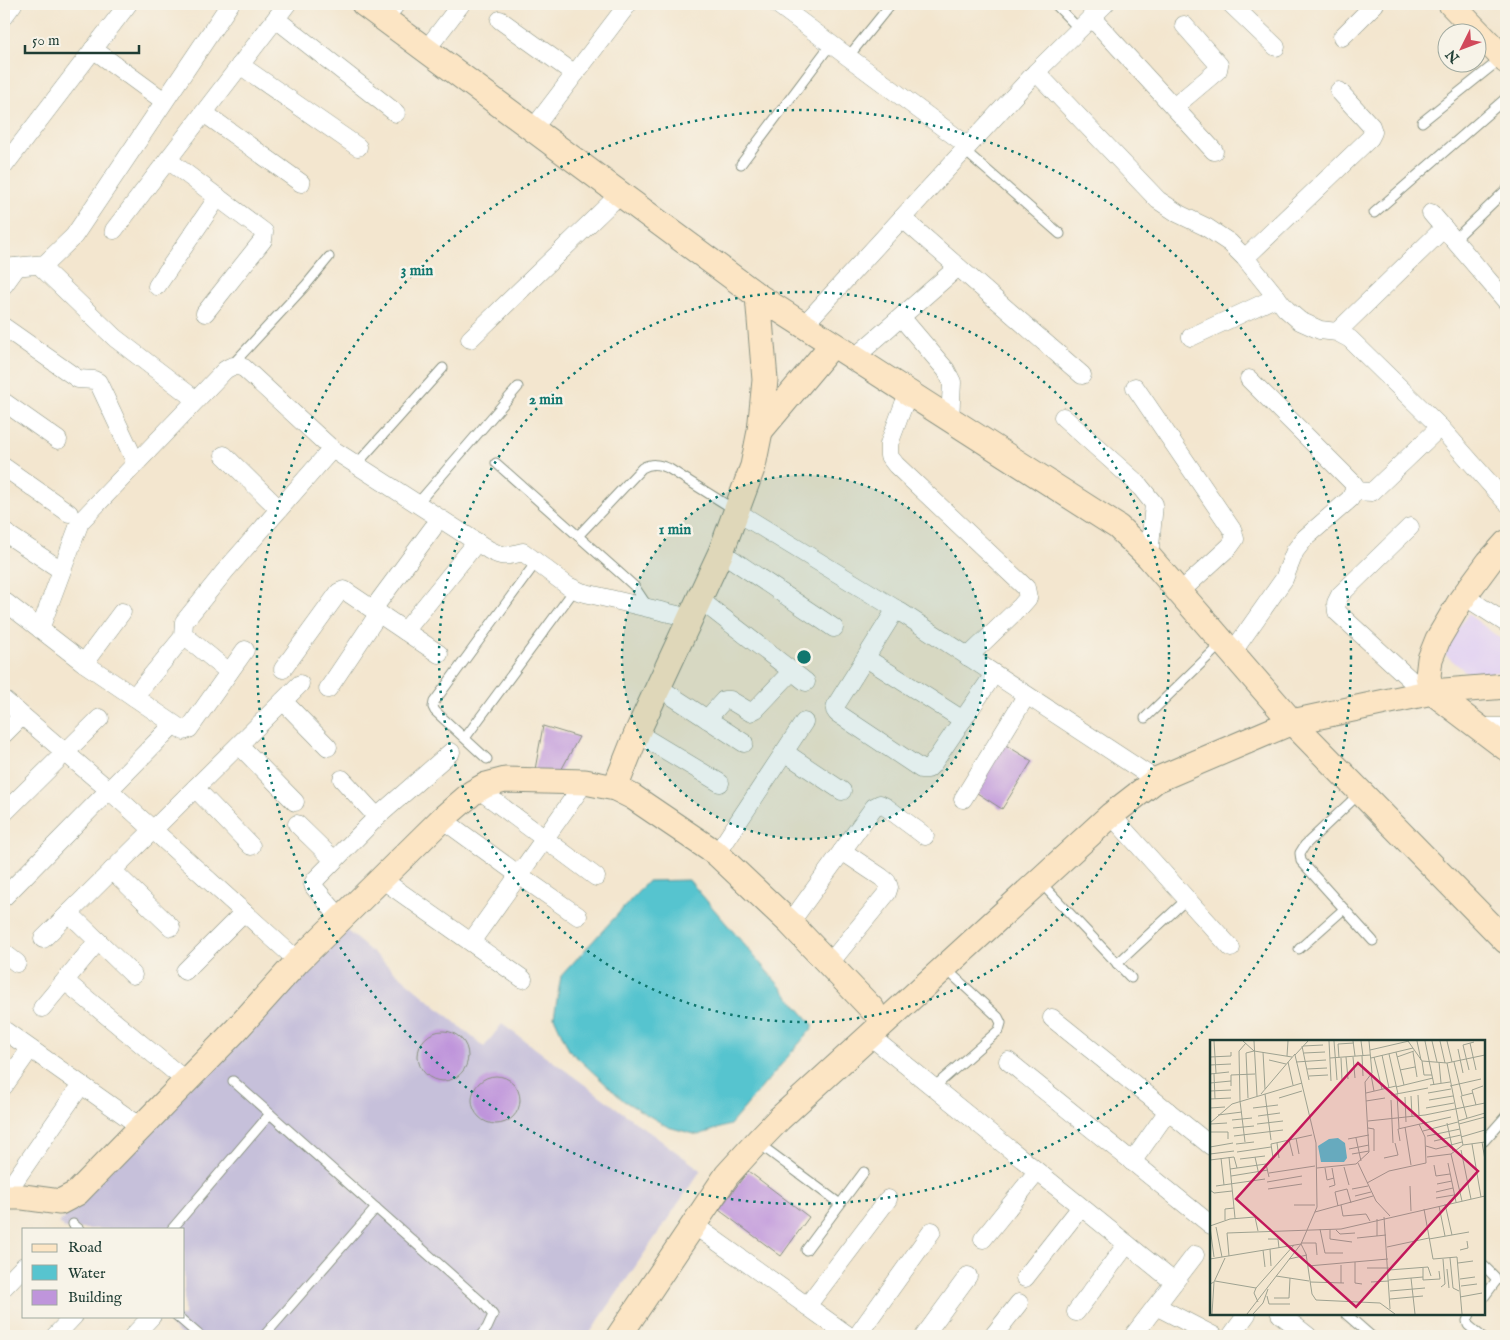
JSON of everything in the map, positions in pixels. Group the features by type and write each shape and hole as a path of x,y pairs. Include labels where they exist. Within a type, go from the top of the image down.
{"street":[{"path":"4,16 13,4"},
{"path":"4,166 128,4"},
{"path":"4,285 10,268 45,264 74,236 230,4"},
{"path":"114,230 287,4"},
{"path":"364,4 390,12 426,50 758,296 1118,527 1136,542 1292,722 1506,940"},
{"path":"426,50 461,4"},
{"path":"533,129 628,4"},
{"path":"777,4 848,56 966,148"},
{"path":"803,326 1036,72 1105,4"},
{"path":"1231,4 1276,47"},
{"path":"1342,37 1375,4"},
{"path":"1451,4 1504,59"},
{"path":"276,19 396,113"},
{"path":"500,20 575,74"},
{"path":"1085,23 1174,107 1214,151"},
{"path":"1174,107 1218,70 1219,65 1184,25"},
{"path":"93,49 164,101"},
{"path":"240,65 358,148"},
{"path":"1036,72 1158,200 1230,243 1286,309 1300,321 1320,330 1337,332 1350,339 1440,427 1506,502"},
{"path":"1244,258 1370,138 1373,132 1371,126 1339,91"},
{"path":"204,113 301,183"},
{"path":"168,160 264,232 263,240 205,312"},
{"path":"470,339 620,194"},
{"path":"157,286 218,197"},
{"path":"1432,213 1506,301"},
{"path":"902,218 1082,375"},
{"path":"1337,332 1449,234"},
{"path":"39,265 115,338 196,400"},
{"path":"854,358 958,267"},
{"path":"615,788 637,733 721,552 753,466 760,431 766,380 758,296"},
{"path":"1191,337 1276,297"},
{"path":"901,317 946,370 952,382 950,420"},
{"path":"4,327 78,379 98,382 136,462"},
{"path":"760,431 832,345"},
{"path":"40,629 80,522 230,366 238,366 244,368 332,449 499,556 506,557 523,552 575,589 593,596 650,609 695,609 806,682"},
{"path":"1227,647 1280,587 1295,551 1305,538 1350,499 1354,492 1354,484 1249,379"},
{"path":"1135,387 1233,531 1235,539 1230,546 1180,592"},
{"path":"908,393 889,444 889,456 903,472 1026,588 1028,598 968,657"},
{"path":"4,402 58,440"},
{"path":"1063,417 1138,484 1154,504 1149,557"},
{"path":"1354,492 1372,492 1440,427"},
{"path":"134,697 184,635 184,622 229,566 332,449"},
{"path":"224,455 279,509"},
{"path":"4,467 70,513"},
{"path":"737,512 896,609 1026,696 1150,784"},
{"path":"1410,527 1340,596 1336,603 1337,612 1429,693 1480,727 1506,748"},
{"path":"328,689 376,611 433,528"},
{"path":"4,532 55,566"},
{"path":"405,631 477,542"},
{"path":"1429,693 1430,659 1438,639 1464,596 1489,562 1506,543"},
{"path":"721,552 834,628"},
{"path":"283,669 339,592 344,590 439,654"},
{"path":"1464,596 1506,623"},
{"path":"4,601 84,663 184,731 189,729 245,650"},
{"path":"896,609 834,710 921,769 928,769 932,765 994,674"},
{"path":"84,663 122,612"},
{"path":"184,635 229,672"},
{"path":"866,658 963,720"},
{"path":"707,719 724,700 730,700 750,712 756,710 792,671"},
{"path":"43,939 300,684"},
{"path":"619,1336 727,1175 779,1119 1111,815 1150,784 1292,722 1429,693 1506,686"},
{"path":"658,687 744,743"},
{"path":"963,800 1026,696"},
{"path":"4,700 153,829 298,961"},
{"path":"283,701 328,748"},
{"path":"4,734 22,716"},
{"path":"4,813 100,718"},
{"path":"716,854 804,722"},
{"path":"4,897 174,725"},
{"path":"1480,727 1506,727"},
{"path":"637,733 720,783"},
{"path":"239,745 295,802"},
{"path":"340,919 313,884 316,879 377,817 451,752"},
{"path":"784,752 842,791"},
{"path":"342,779 377,817"},
{"path":"4,1197 23,1197 60,1202 77,1193 235,1031 298,961 380,878 442,819 478,789 505,780 585,782 615,788 632,797 716,854 790,922 872,1010"},
{"path":"471,942 585,782"},
{"path":"603,1336 645,1276 704,1184 724,1158 872,1010 1114,795 1130,787 1150,784"},
{"path":"195,788 251,846"},
{"path":"478,789 596,877"},
{"path":"790,922 874,807 880,804 886,807 925,836"},
{"path":"1111,815 1231,948"},
{"path":"442,819 578,916"},
{"path":"297,824 334,860"},
{"path":"830,964 890,887 881,877 842,851"},
{"path":"112,870 171,927"},
{"path":"380,878 523,980"},
{"path":"185,970 244,912"},
{"path":"69,914 133,975"},
{"path":"42,1008 98,941"},
{"path":"65,980 186,1081"},
{"path":"1052,1018 1210,1145"},
{"path":"4,1030 141,1127"},
{"path":"870,1036 1174,1282"},
{"path":"4,1086 30,1049"},
{"path":"1008,1061 1210,1224"},
{"path":"4,1197 81,1085"},
{"path":"1130,1160 1168,1111"},
{"path":"983,1239 1037,1172"},
{"path":"808,1306 888,1199"},
{"path":"1025,1278 1081,1207"},
{"path":"694,1225 849,1336"},
{"path":"857,1336 932,1231"},
{"path":"1076,1312 1127,1244"},
{"path":"1133,1336 1195,1255"},
{"path":"4,1287 22,1268"},
{"path":"924,1336 968,1276"},
{"path":"993,1336 1019,1303"},
{"path":"1156,1306 1214,1336"},
{"path":"1231,1336 1246,1315"},
{"path":"1281,1315 1308,1336"},
{"path":"54,1336 72,1318"},
{"path":"133,1336 150,1318"}],"lane":[{"path":"848,56 891,4"},
{"path":"1055,4 1085,23"},
{"path":"741,164 831,44"},
{"path":"1422,122 1504,59"},
{"path":"1374,212 1506,98"},
{"path":"966,148 1060,234"},
{"path":"1449,234 1506,190"},
{"path":"230,366 330,257"},
{"path":"356,465 443,368"},
{"path":"417,504 518,387"},
{"path":"496,463 634,586 650,609"},
{"path":"578,536 642,468 649,464 668,468 737,512"},
{"path":"487,759 435,711 433,707 434,702 537,561"},
{"path":"465,738 575,589"},
{"path":"1145,718 1227,647"},
{"path":"1361,792 1305,845 1300,853 1301,861 1373,941"},
{"path":"1039,881 1131,978"},
{"path":"1117,964 1187,899"},
{"path":"1299,949 1344,909"},
{"path":"934,1088 998,1030 1001,1023 998,1017 944,967"},
{"path":"233,1081 484,1304 493,1315 487,1328 480,1336"},
{"path":"173,1228 270,1114"},
{"path":"1485,1140 1506,1116"},
{"path":"757,1142 840,1204"},
{"path":"806,1250 864,1172"},
{"path":"264,1336 376,1208"},
{"path":"1485,1267 1495,1277 1496,1281 1485,1296"},
{"path":"1347,1315 1371,1336"},
{"path":"1470,1315 1467,1321 1468,1325 1481,1336"},
{"path":"179,1318 200,1336"}],"shaded area":[{"path":"1468,614 1506,643 1506,670 1472,677 1442,652"},
{"path":"340,925 484,1047 502,1024 701,1170 588,1336 182,1336 163,1318 185,1318 185,1228 64,1228 59,1223 226,1049"}],"water":[{"path":"689,880 814,1026 730,1125 698,1135 668,1127 624,1101 569,1050 554,1017 561,976 648,881"}],"building":[{"path":"801,4 816,4 809,11"},
{"path":"543,726 579,737 557,778 534,775"},
{"path":"1004,744 1032,761 1002,809 974,791"},
{"path":"443,1031 453,1033 461,1038 466,1046 468,1056 466,1066 461,1074 453,1079 443,1081 433,1079 425,1074 420,1066 418,1056 420,1046 425,1038 433,1033"},
{"path":"491,1076 501,1076 513,1083 520,1095 520,1105 513,1117 501,1124 491,1124 483,1120 476,1113 472,1105 472,1095 476,1087 483,1080"},
{"path":"748,1171 809,1217 781,1256 719,1210"}]}
